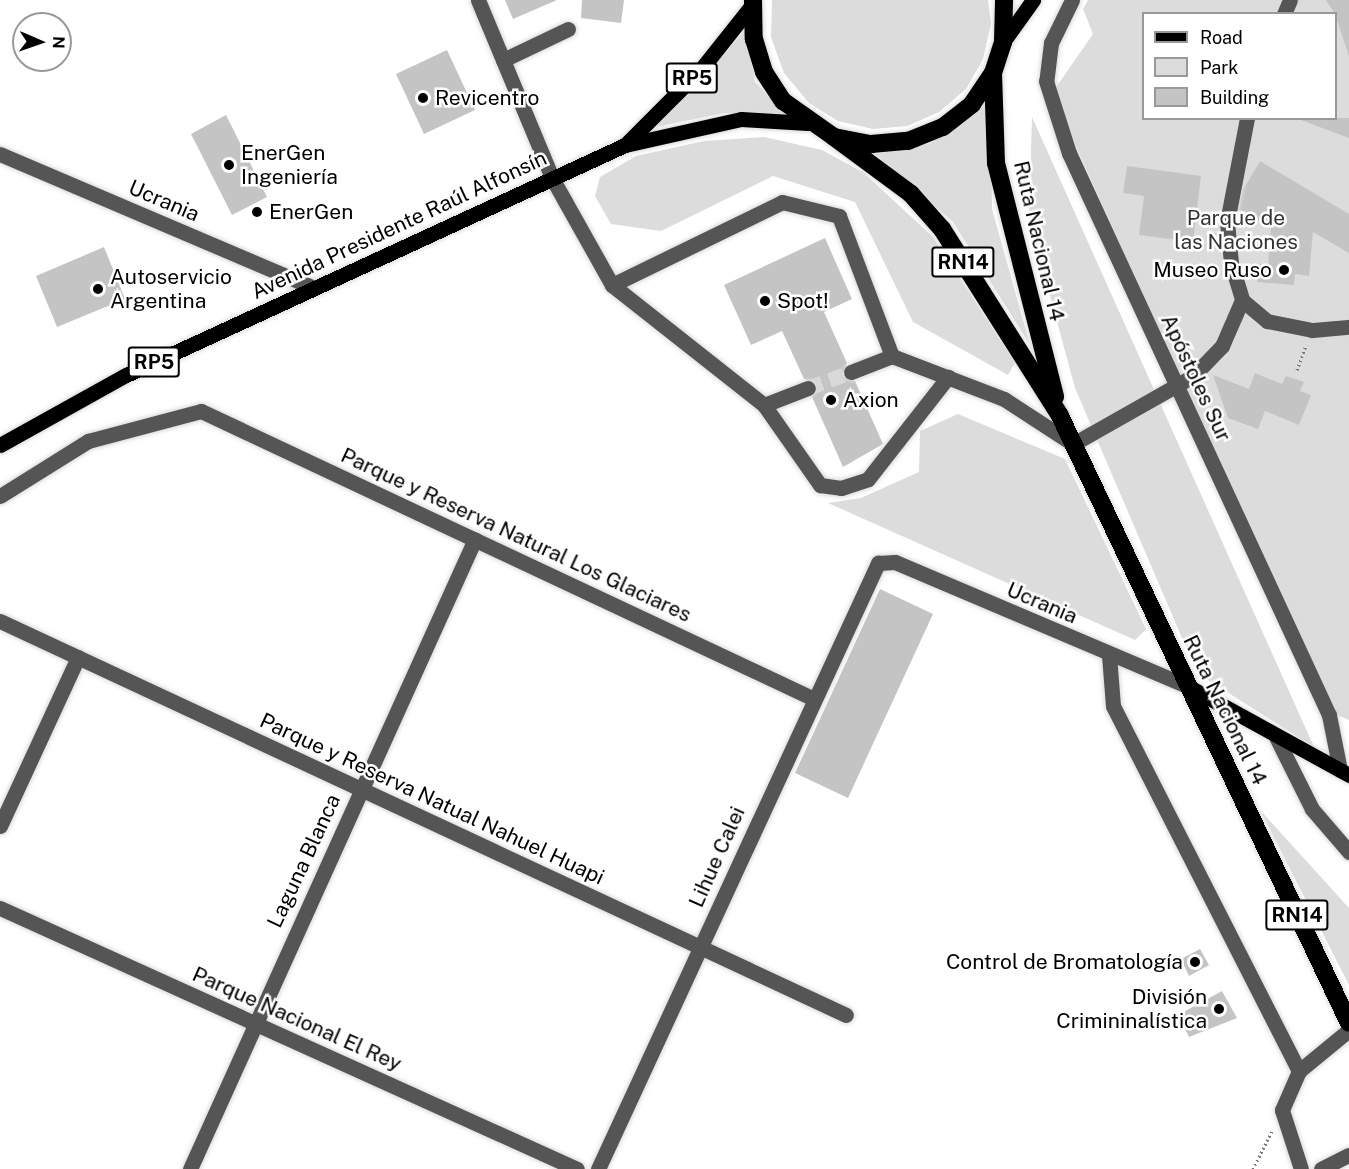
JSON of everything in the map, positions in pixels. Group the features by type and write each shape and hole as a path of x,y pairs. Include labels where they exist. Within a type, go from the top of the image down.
{"highway":[{"name":"RN14","path":"752,2 754,39 764,72 783,101 808,123 834,136 871,144 908,141 943,127 972,104 993,73 1003,42 1004,0"},
{"name":"Ruta Nacional 14","path":"993,73 996,163 1060,416"},
{"name":"Ruta Nacional 14","path":"834,136 911,194 942,229 1060,416 1349,1023"}],"main road":[{"path":"1003,42 1033,0"},
{"name":"Avenida Presidente Raúl Alfonsín","path":"625,145 702,68 752,2"},
{"name":"Avenida Presidente Raúl Alfonsín","path":"0,445 126,375 312,287 625,145 741,119 808,123"},
{"path":"1189,687 1276,737 1345,772"}],"street":[{"path":"478,0 552,178 612,285 764,405 820,485 842,488 868,479 948,378"},
{"name":"Apóstoles Sur","path":"1072,0 1051,43 1046,81 1069,153 1329,715 1345,772"},
{"path":"503,60 568,29"},
{"path":"1247,120 1227,222 1231,263 1242,300 1267,321 1312,330 1349,327"},
{"name":"Ucrania","path":"0,154 312,287"},
{"path":"612,285 782,201 839,216 892,356"},
{"path":"851,372 892,356 1004,399 1073,444 1175,384 1193,376 1222,346 1242,300"},
{"path":"764,405 808,388"},
{"name":"Parque y Reserva Natural Los Glaciares","path":"0,496 88,441 201,411 812,698"},
{"name":"Laguna Blanca","path":"190,1169 253,1022 475,539"},
{"name":"Ucrania","path":"878,563 895,562 1109,655 1189,687"},
{"name":"Lihue Calei","path":"598,1169 812,698 878,563"},
{"name":"Parque y Reserva Natual Nahuel Huapi","path":"0,621 846,1015"},
{"path":"1109,655 1113,706 1299,1071"},
{"path":"0,826 78,657"},
{"path":"1276,737 1312,809 1349,852"},
{"name":"Parque Nacional El Rey","path":"0,908 577,1169"},
{"path":"1301,1169 1282,1110 1299,1071 1349,1030"},
{"path":"1321,1169 1349,1155"}],"path":[{"path":"1297,370 1312,330"},
{"path":"1253,1169 1282,1110"}],"green space":[{"path":"772,0 988,0 991,24 983,59 966,89 939,112 907,126 873,129 838,121 809,103 784,73 771,37"},
{"name":"Parque de las Naciones","path":"1088,0 1349,0 1349,720 1332,713 1052,93 1093,34 1083,9"},
{"path":"746,30 755,82 787,116 724,113 656,127"},
{"path":"990,101 992,209 1030,345 953,222 875,154 931,143"},
{"path":"1032,117 1314,747 1197,673 1075,388 1029,218"},
{"path":"764,137 822,150 864,173 933,237 1015,363 1008,375 913,322 855,202 773,176 661,231 611,224 595,196 600,177 636,156 704,141"},
{"path":"958,414 1065,459 1146,629 1135,640 828,503 861,498 919,472 920,431"},
{"path":"1260,810 1349,908 1349,985"}],"building":[{"path":"505,0 557,0 513,19"},
{"path":"582,0 624,0 621,23 581,18"},
{"path":"1326,0 1349,0 1349,56 1337,20 1337,12 1334,12"},
{"path":"447,50 475,110 424,134 396,74"},
{"name":"EnerGen Ingeniería","path":"226,115 267,197 232,215 191,134"},
{"path":"1337,118 1349,118 1349,138 1301,120 1337,120"},
{"path":"1260,161 1349,214 1349,253 1313,232 1309,276 1295,274 1294,285 1257,282 1258,264 1268,265 1271,228 1239,209 1243,190"},
{"path":"1127,166 1201,176 1193,242 1139,235 1144,196 1123,193"},
{"path":"825,238 852,299 824,312 847,363 842,376 855,381 883,444 843,467 812,397 817,384 804,379 782,331 751,345 724,285"},
{"path":"104,247 125,299 57,327 36,276"},
{"path":"1255,373 1282,384 1286,376 1304,382 1300,391 1311,395 1299,425 1265,411 1258,429 1228,418 1213,375 1249,389"},
{"path":"880,589 933,614 848,798 795,773"},
{"name":"Control de Bromatología","path":"1200,949 1209,965 1189,976 1181,959"},
{"path":"1222,991 1237,1018 1189,1037 1178,1015"}],"tunnel":[{"path":"808,388 851,372"}],"place":[{"name":"Revicentro","path":"423,98"},
{"name":"EnerGen Ingeniería","path":"229,165"},
{"name":"EnerGen","path":"257,212"},
{"name":"Museo Ruso","path":"1284,270"},
{"name":"Autoservicio Argentina","path":"98,289"},
{"name":"Spot!","path":"765,301"},
{"name":"Axion","path":"831,400"},
{"name":"Control de Bromatología","path":"1195,962"},
{"name":"División Crimininalística","path":"1219,1009"}]}
